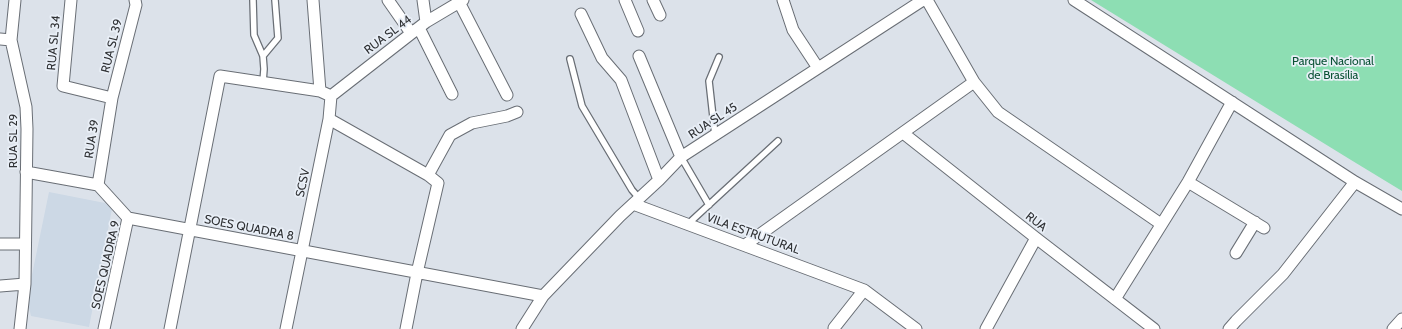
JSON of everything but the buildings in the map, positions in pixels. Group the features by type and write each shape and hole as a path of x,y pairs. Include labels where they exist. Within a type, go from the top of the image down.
{"street":[{"name":"RUA SL 29","path":"15,0 5,40 26,107 25,284 20,329"},
{"name":"RUA SL 34","path":"71,0 63,86 112,98"},
{"name":"RUA SL 39","path":"112,98 136,5 135,0"},
{"path":"313,0 320,91"},
{"path":"388,0 419,28 452,94"},
{"path":"419,28 423,0"},
{"path":"625,0 638,30"},
{"path":"653,0 660,15"},
{"path":"783,0 793,30 818,68"},
{"name":"RUA SL 45","path":"522,329 543,296 608,227 659,180 681,157 923,0"},
{"path":"927,0 974,82 998,112 1161,224"},
{"path":"1074,0 1355,182 1402,209"},
{"path":"461,1 507,95"},
{"name":"RUA SL 44","path":"331,96 419,28 461,1"},
{"path":"581,14 602,58 621,80 659,180"},
{"path":"639,56 681,157"},
{"path":"170,329 220,76 320,91 331,96"},
{"path":"745,245 974,82"},
{"name":"SCSV","path":"286,329 329,119 331,96"},
{"name":"RUA 39","path":"98,185 112,98"},
{"path":"1115,299 1188,182 1232,102"},
{"path":"428,175 450,135 472,123 507,116 517,112"},
{"path":"329,119 428,175 438,183 417,273 406,329"},
{"name":"RUA","path":"903,133 1154,329"},
{"path":"26,172 98,185 128,218"},
{"path":"1188,182 1260,225 1236,253"},
{"path":"1230,329 1236,321 1283,274 1355,182"},
{"name":"VILA ESTRUTURAL","path":"636,201 688,224 864,290 916,329"},
{"name":"SOES QUADRA 9","path":"104,329 128,218 190,230"},
{"name":"SOES QUADRA 8","path":"190,230 543,296"},
{"path":"986,329 1036,238"},
{"path":"0,244 25,244"},
{"path":"0,286 25,284"},
{"path":"834,328 864,290"},
{"path":"1393,329 1402,319"}],"lane":[{"path":"253,0 254,35 263,56 263,82"},
{"path":"263,56 278,38 275,0"},
{"path":"715,135 709,81 719,57"},
{"path":"570,59 582,106 632,190 636,201"},
{"path":"688,224 778,140"},
{"path":"681,157 709,205"}],"shaded area":[{"path":"49,192 105,203 112,209 89,327 31,316 27,299"}],"green space":[{"name":"Parque Nacional de Brasília","path":"1091,0 1402,0 1402,191 1351,160"}]}
